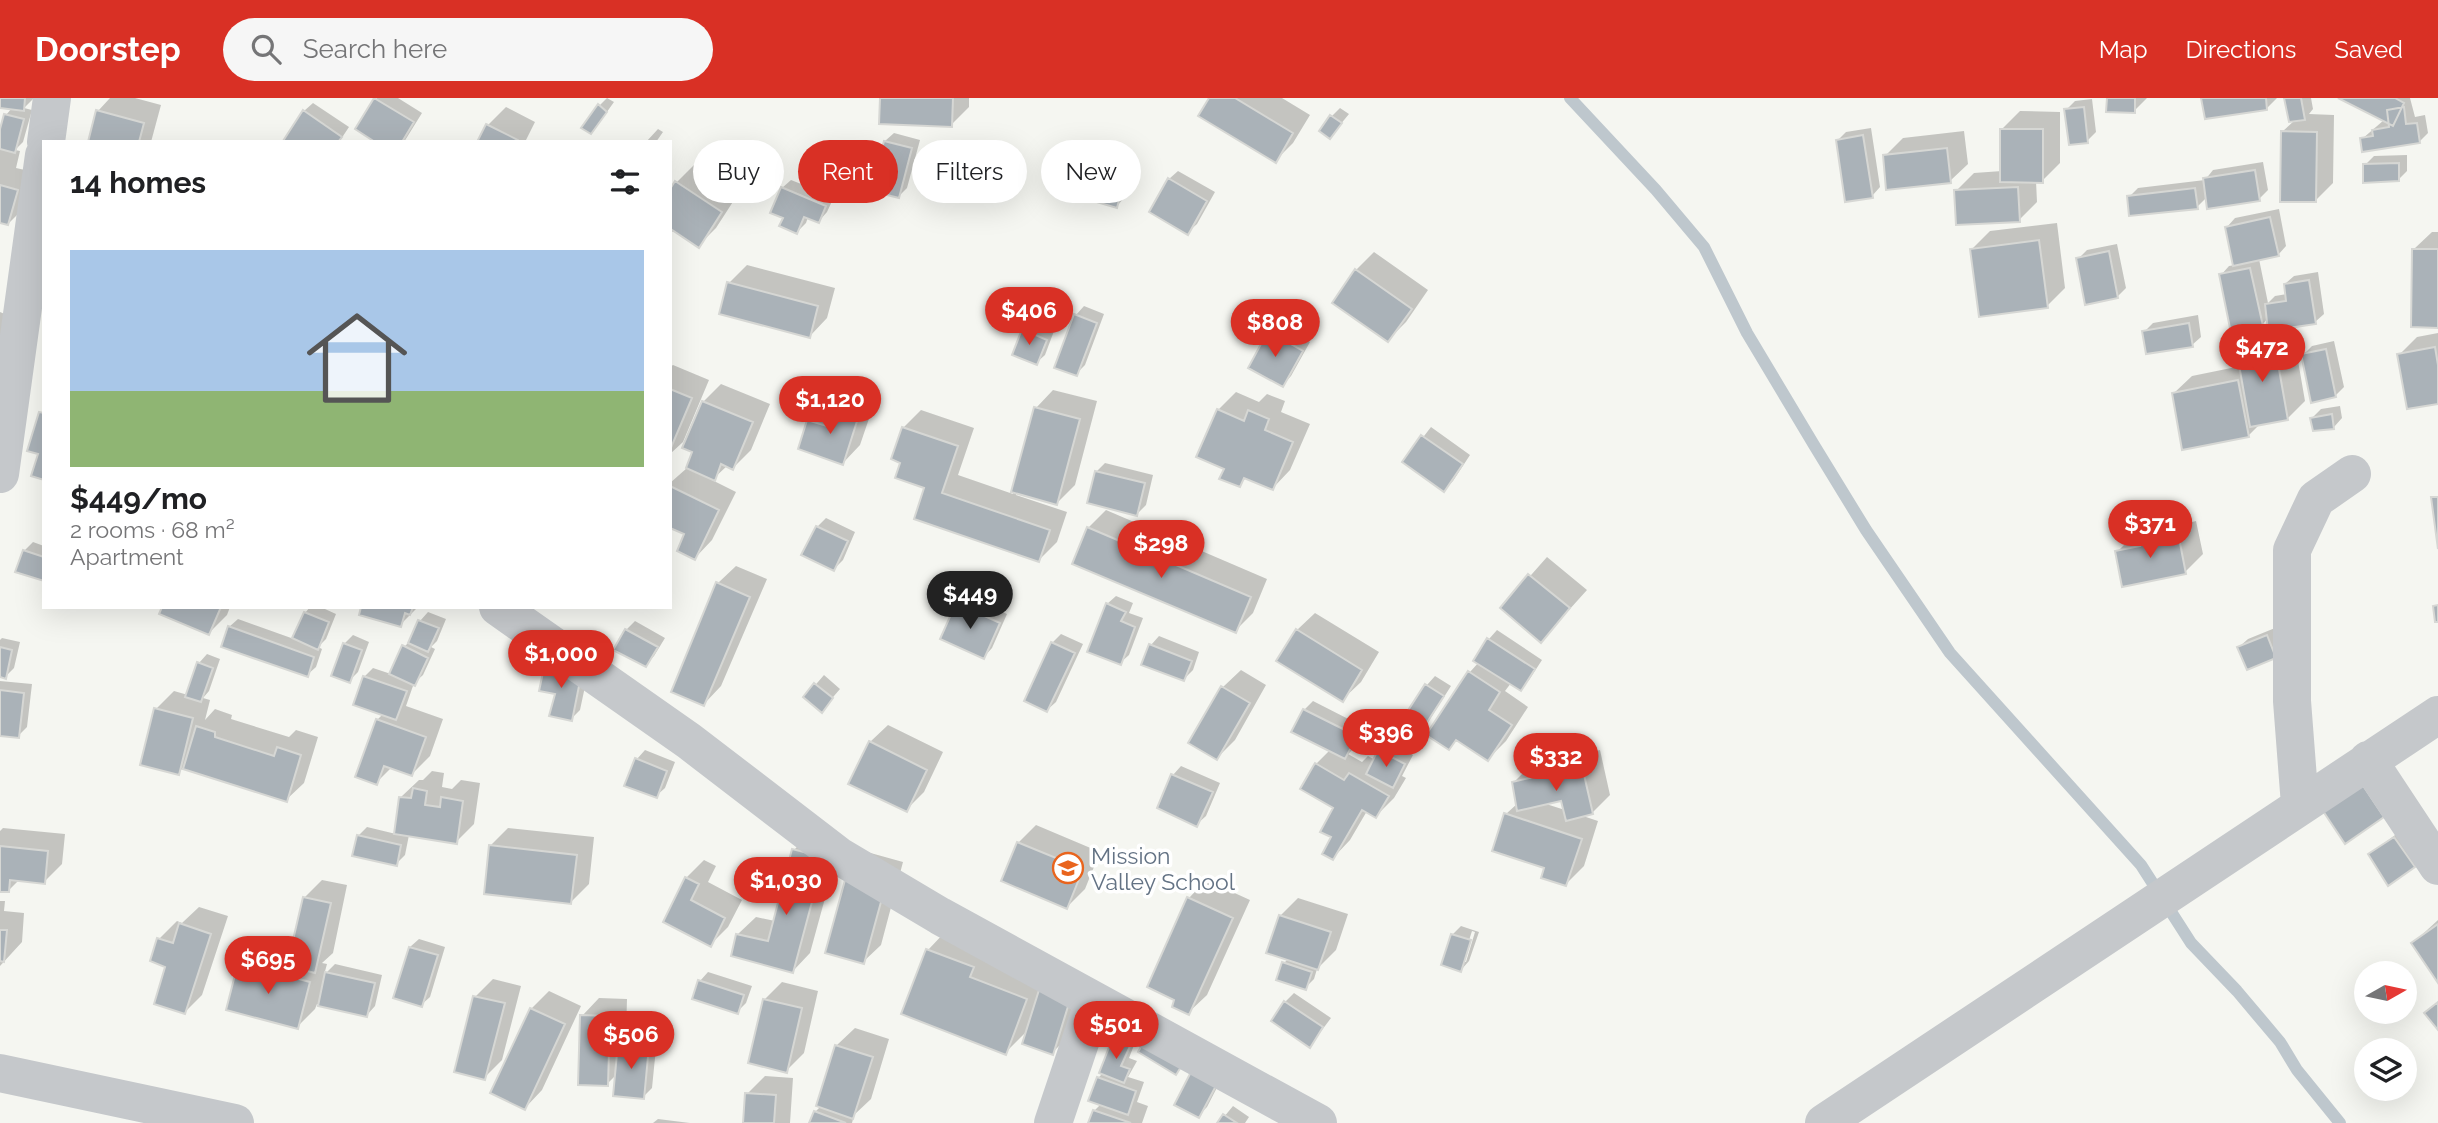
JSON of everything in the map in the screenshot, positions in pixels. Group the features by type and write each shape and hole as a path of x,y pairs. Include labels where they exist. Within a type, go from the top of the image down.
{"street":[{"path":"46,140 51,98"},
{"path":"0,474 24,264 42,166"},
{"path":"2300,805 2292,701 2292,550 2316,499 2352,474"},
{"path":"501,609 690,741 839,856 940,916 1318,1123"},
{"path":"1824,1123 2438,715"},
{"path":"2368,760 2438,866"},
{"path":"1053,1123 1094,1001"},
{"path":"0,1073 235,1123"}],"building":[{"path":"0,98 25,98 24,111 0,108"},
{"path":"374,98 414,122 403,140 372,140 355,129"},
{"path":"880,98 953,98 952,127 879,124"},
{"path":"1209,98 1235,98 1293,133 1276,163 1198,116"},
{"path":"2107,98 2135,98 2135,113 2106,112"},
{"path":"2201,98 2266,98 2267,110 2205,119"},
{"path":"2284,98 2301,98 2305,120 2289,122"},
{"path":"2338,98 2395,98 2404,103 2393,126"},
{"path":"598,104 607,112 591,134 581,128"},
{"path":"2084,107 2088,143 2069,145 2064,109"},
{"path":"2404,107 2406,124 2417,123 2420,143 2362,152 2360,138 2373,136 2372,130 2389,127 2387,110"},
{"path":"96,110 144,123 140,140 88,140"},
{"path":"303,110 342,137 340,140 284,140"},
{"path":"4,114 24,119 15,153 0,149 0,129"},
{"path":"1330,115 1342,123 1330,139 1319,131"},
{"path":"486,124 518,140 478,140"},
{"path":"2000,129 2043,129 2043,183 2000,182"},
{"path":"2281,131 2317,132 2316,202 2280,202"},
{"path":"1863,135 1873,198 1845,202 1836,140"},
{"path":"898,144 912,148 898,198"},
{"path":"1947,148 1951,183 1886,190 1883,155"},
{"path":"2399,163 2399,181 2363,183 2363,164"},
{"path":"2255,170 2260,201 2207,209 2203,178"},
{"path":"1168,178 1207,201 1188,235 1149,212"},
{"path":"675,181 693,193 693,203 708,203 722,212 699,248 672,230 672,186"},
{"path":"0,185 18,190 8,225 0,223"},
{"path":"2018,187 2020,222 1956,225 1954,190"},
{"path":"784,188 798,194 798,203 819,203 826,206 819,223 804,217 797,234 779,226 783,218 770,213 774,203 784,203"},
{"path":"2195,188 2198,209 2129,216 2127,196"},
{"path":"1100,203 1118,203 1117,208"},
{"path":"2270,217 2279,256 2233,266 2225,227"},
{"path":"2039,240 2048,308 1979,317 1970,249"},
{"path":"2412,249 2438,249 2438,328 2411,327"},
{"path":"2109,251 2118,298 2085,305 2076,258"},
{"path":"2250,268 2263,326 2231,333 2219,274"},
{"path":"1355,269 1412,309 1388,342 1332,303"},
{"path":"2309,280 2316,324 2268,331 2265,304 2286,301 2284,284"},
{"path":"727,282 818,306 810,338 719,314"},
{"path":"1074,314 1097,323 1077,376 1054,368"},
{"path":"2189,323 2193,347 2146,354 2142,331"},
{"path":"1022,329 1047,340 1037,365 1012,355"},
{"path":"1268,331 1303,351 1283,387 1248,368"},
{"path":"2274,341 2288,420 2250,427 2236,348"},
{"path":"2435,347 2438,404 2407,409 2397,354"},
{"path":"2326,349 2336,397 2311,403 2301,354"},
{"path":"2238,380 2249,437 2182,450 2172,393"},
{"path":"672,390 692,398 672,445"},
{"path":"702,401 753,422 733,470 721,464 715,481 686,468 692,452 682,448"},
{"path":"834,407 859,415 843,465 798,449 807,420 827,426"},
{"path":"1034,407 1080,419 1057,505 1011,492"},
{"path":"1217,409 1244,421 1248,410 1269,419 1265,430 1293,442 1273,490 1244,478 1240,487 1219,479 1224,469 1196,457"},
{"path":"39,412 42,413 42,479 31,476 38,454 27,451"},
{"path":"2332,414 2334,429 2313,431 2310,418"},
{"path":"902,427 958,446 942,493 1050,530 1039,562 914,519 924,488 895,478 900,463 891,459"},
{"path":"1421,435 1463,464 1444,492 1402,462"},
{"path":"1095,471 1145,483 1137,516 1087,503"},
{"path":"672,487 719,510 695,560 677,551 684,534 672,529"},
{"path":"2431,497 2438,497 2438,549"},
{"path":"816,526 848,541 834,571 801,555"},
{"path":"1087,527 1251,597 1236,633 1072,564"},
{"path":"2160,529 2163,541 2179,538 2186,574 2122,587 2115,551 2140,546 2137,534"},
{"path":"23,550 42,556 42,580 15,572"},
{"path":"1528,574 1570,608 1541,643 1500,608"},
{"path":"716,582 750,597 704,706 671,692"},
{"path":"956,603 1000,623 984,659 940,639"},
{"path":"1106,603 1126,612 1121,621 1135,627 1121,665 1087,652"},
{"path":"2438,605 2438,622 2435,622 2433,606"},
{"path":"161,609 220,609 209,635 159,614"},
{"path":"360,609 412,609 410,615 405,613 401,627 359,615"},
{"path":"304,612 329,622 318,650 292,638"},
{"path":"418,620 439,628 428,652 408,643"},
{"path":"228,626 314,657 308,677 221,647"},
{"path":"625,629 658,647 646,667 613,650"},
{"path":"1296,629 1362,670 1343,702 1276,661"},
{"path":"2267,635 2276,658 2247,670 2237,647"},
{"path":"1487,638 1535,669 1521,691 1473,661"},
{"path":"1051,642 1075,653 1047,712 1024,701"},
{"path":"343,643 362,650 350,683 331,676"},
{"path":"1149,644 1192,661 1184,681 1141,665"},
{"path":"402,645 428,658 415,686 389,674"},
{"path":"0,647 12,650 6,679 0,677"},
{"path":"197,662 213,668 201,702 185,697"},
{"path":"545,663 582,671 572,721 549,716 555,694 539,691"},
{"path":"1468,671 1500,692 1489,710 1512,725 1488,761 1456,740 1449,750 1426,735"},
{"path":"363,676 407,691 396,720 353,705"},
{"path":"814,683 833,698 822,713 803,697"},
{"path":"1425,684 1444,696 1408,752 1389,740"},
{"path":"1221,686 1250,703 1217,760 1188,743"},
{"path":"0,690 24,693 19,738 0,736"},
{"path":"154,708 193,718 179,775 140,765"},
{"path":"1303,709 1357,736 1345,759 1291,732"},
{"path":"376,719 426,737 412,776 384,766 377,785 355,777"},
{"path":"196,726 215,732 215,737 274,756 277,747 301,755 287,802 183,769"},
{"path":"869,741 927,770 907,812 848,784"},
{"path":"1378,750 1405,764 1393,788 1366,774"},
{"path":"635,758 667,771 657,798 624,786"},
{"path":"1315,763 1344,780 1349,773 1389,796 1376,818 1362,810 1333,860 1322,854 1331,837 1320,832 1333,808 1300,789"},
{"path":"1582,766 1593,814 1566,821 1561,801 1517,811 1512,782"},
{"path":"2354,772 2384,817 2345,844 2315,799"},
{"path":"1171,774 1213,792 1197,827 1157,808"},
{"path":"413,788 427,791 425,805 440,807 441,797 463,801 457,844 394,834 399,797 411,798"},
{"path":"1504,813 1582,839 1566,886 1541,878 1544,868 1492,851"},
{"path":"357,835 401,845 397,866 352,856"},
{"path":"2394,837 2415,867 2388,886 2368,854"},
{"path":"1017,842 1083,869 1067,909 1001,881"},
{"path":"489,845 577,855 571,904 484,894"},
{"path":"0,846 48,851 45,884 10,880 9,892 0,892"},
{"path":"792,849 824,857 793,973 731,956 736,934 768,941"},
{"path":"848,869 887,880 864,964 825,953"},
{"path":"685,877 699,884 691,900 725,918 711,947 663,922"},
{"path":"303,897 331,903 315,973 287,966"},
{"path":"1187,897 1233,918 1189,1015 1172,1007 1174,1000 1147,987"},
{"path":"1279,915 1331,932 1318,970 1266,953"},
{"path":"179,923 211,934 185,1014 154,1004 165,967 150,961 157,938 173,943"},
{"path":"2438,924 2438,983 2411,943"},
{"path":"0,930 7,930 4,962 0,961"},
{"path":"1451,934 1471,940 1461,972 1441,965"},
{"path":"409,947 438,955 422,1007 393,998"},
{"path":"926,949 974,967 970,977 1027,999 1006,1055 901,1014"},
{"path":"1282,962 1312,972 1306,990 1276,980"},
{"path":"238,963 310,982 298,1029 226,1010"},
{"path":"325,972 375,983 367,1017 318,1006"},
{"path":"698,980 744,995 738,1014 692,999"},
{"path":"1039,990 1070,1000 1053,1055 1022,1044"},
{"path":"473,996 505,1003 485,1080 454,1072"},
{"path":"763,999 802,1008 787,1073 748,1063"},
{"path":"1284,1001 1323,1027 1310,1048 1271,1021"},
{"path":"2438,1002 2438,1030 2424,1013"},
{"path":"530,1008 565,1024 525,1110 490,1093"},
{"path":"580,1015 610,1016 608,1086 578,1085"},
{"path":"1150,1031 1189,1054 1176,1075 1138,1052"},
{"path":"1113,1037 1131,1044 1121,1066 1130,1069 1124,1083 1099,1073"},
{"path":"618,1043 649,1046 644,1099 613,1096"},
{"path":"835,1045 873,1057 853,1119 816,1106"},
{"path":"1193,1068 1218,1082 1199,1118 1174,1105"},
{"path":"1097,1077 1136,1091 1128,1115 1088,1101"},
{"path":"745,1093 776,1095 774,1123 743,1123"},
{"path":"1093,1110 1131,1123 1088,1123"},
{"path":"814,1111 846,1123 809,1123"},
{"path":"1223,1114 1237,1123 1217,1123"}],"waterway":[{"path":"1570,98 1656,190 1704,247 1747,333 1814,445 1866,530 1950,653 2141,865 2191,943 2237,991 2280,1042 2297,1070 2340,1123"}],"place":[{"name":"Mission Valley School","path":"1068,868"}]}
